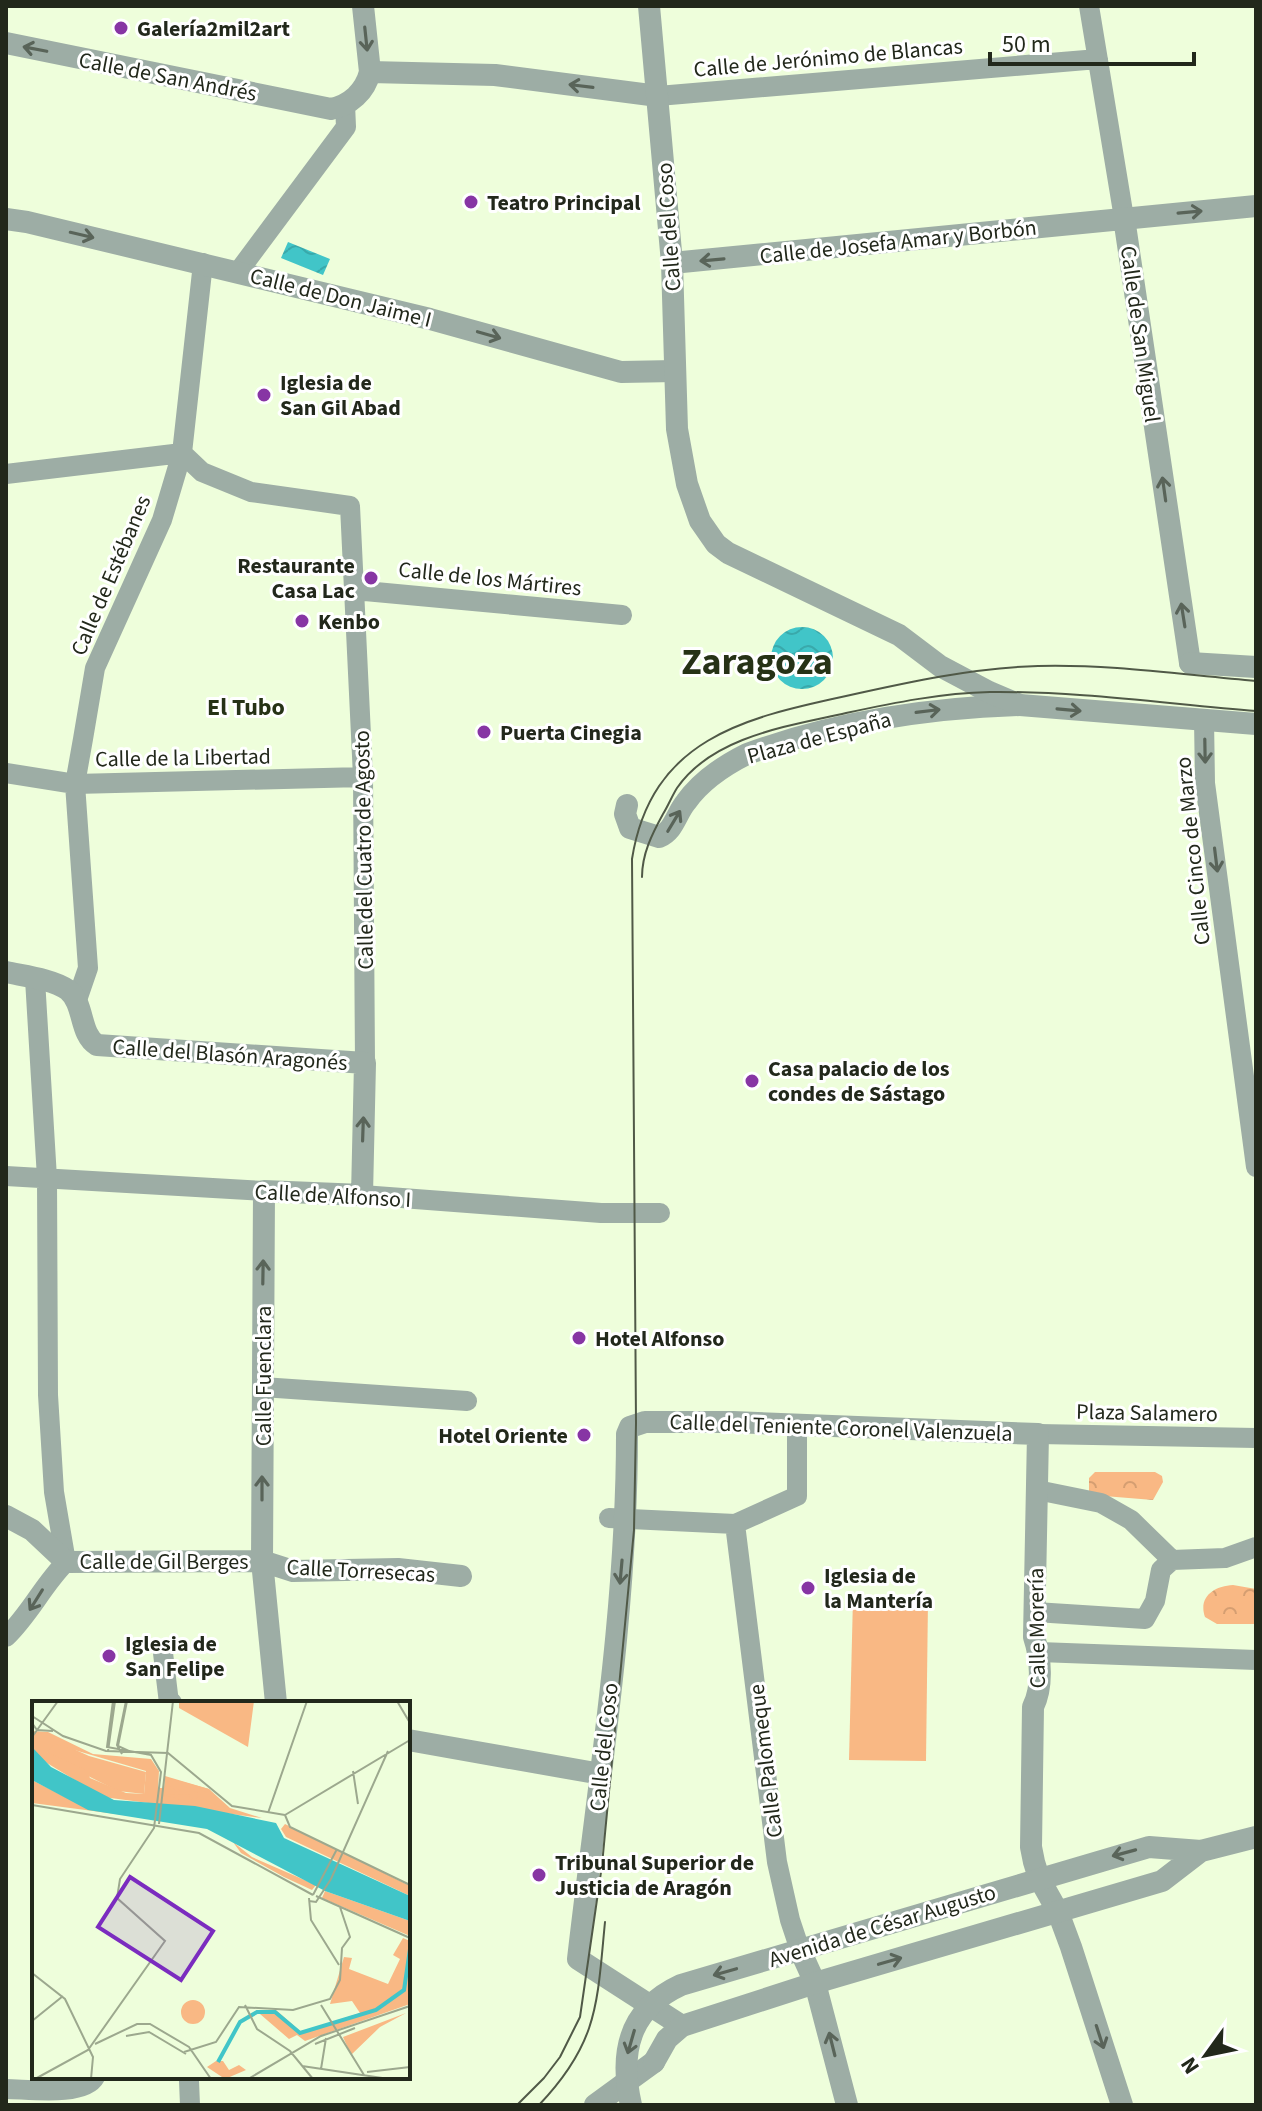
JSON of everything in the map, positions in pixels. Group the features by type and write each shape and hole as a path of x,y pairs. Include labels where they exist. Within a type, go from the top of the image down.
{"street":[{"path":"238,272 346,127 345,102 370,72 363,6"},
{"name":"Calle del Coso","path":"649,6 672,263 680,448 694,509 716,544 756,568 899,635 940,666 1020,705"},
{"name":"Calle de San Miguel","path":"1089,6 1190,663 1256,667"},
{"name":"Calle de San Andrés","path":"6,43 345,102"},
{"name":"Calle de Jerónimo de Blancas","path":"658,96 1098,59"},
{"path":"370,72 495,75 658,96"},
{"name":"Calle de Josefa Amar y Borbón","path":"672,263 1256,206"},
{"name":"Calle de Don Jaime I","path":"6,219 430,319 621,372 675,371"},
{"name":"Calle de Estébanes","path":"77,1000 88,968 75,784 95,668 162,520 182,453 203,263"},
{"path":"6,474 182,453"},
{"name":"Calle del Cuatro de Agosto","path":"182,453 202,472 251,492 350,506 363,777 365,1063 362,1195"},
{"name":"Calle de los Mártires","path":"354,590 622,615"},
{"path":"1020,705 1256,724"},
{"name":"Plaza de España","path":"627,805 625,814 630,828 659,837 670,831 686,801 700,787 731,762 747,754 898,715 938,709 1020,705"},
{"name":"Calle Cinco de Marzo","path":"1204,719 1205,783 1256,1167"},
{"name":"Calle de la Libertad","path":"6,773 75,784 363,777"},
{"path":"6,972 67,989 77,1000"},
{"path":"35,979 47,1178 48,1395 54,1492 66,1562"},
{"name":"Calle del Blasón Aragonés","path":"77,1000 89,1037 97,1045 365,1063"},
{"name":"Calle de Alfonso I","path":"6,1176 362,1195 601,1213 660,1213"},
{"name":"Calle Fuenclara","path":"264,1191 262,1561 276,1701"},
{"path":"262,1387 467,1401"},
{"name":"Calle del Coso","path":"656,1422 630,1427 627,1434 617,1518 601,1774 578,1959 682,2026"},
{"name":"Calle del Teniente Coronel Valenzuela","path":"656,1422 1038,1434"},
{"path":"617,1518 736,1528 797,1496 797,1425"},
{"name":"Plaza Salamero","path":"1038,1434 1256,1438"},
{"name":"Calle Morería","path":"1038,1434 1034,1637 1039,1652 1038,1697 1033,1707 1031,1847 1039,1878 1058,1912 1122,2105"},
{"path":"1037,1490 1101,1503 1131,1520 1172,1560"},
{"path":"6,1516 32,1530 66,1562"},
{"name":"Calle Palomeque","path":"736,1528 777,1862 790,1920 815,1983 847,2105"},
{"path":"1035,1612 1145,1619 1155,1601 1161,1570 1172,1560 1225,1558 1256,1547"},
{"name":"Calle de Gil Berges","path":"66,1562 262,1561"},
{"name":"Calle Torresecas","path":"262,1561 293,1571 398,1569 461,1576"},
{"path":"6,1637 19,1625 51,1577 66,1562"},
{"path":"1039,1652 1256,1660"},
{"path":"163,1653 170,1701"},
{"path":"410,1740 601,1774"},
{"name":"Avenida de César Augusto","path":"649,2005 668,1991 687,1983 1149,1847 1201,1851 1256,1837"},
{"name":"Avenida de César Augusto","path":"682,2026 815,1983 1162,1881 1201,1851"},
{"path":"631,2105 626,2083 629,2044 637,2021 649,2005"},
{"path":"595,2105 654,2062 667,2039 682,2026"},
{"path":"6,2089 70,2089 93,2080"},
{"path":"189,2081 190,2105"}],"green space":[{"path":"1095,1472 1155,1472 1162,1476 1163,1482 1153,1500 1104,1496 1089,1491 1089,1478"},
{"path":"1233,1585 1256,1589 1256,1624 1217,1624 1205,1617 1204,1604 1209,1594"},
{"path":"853,1598 928,1600 926,1761 849,1760"}],"water":[{"path":"288,242 330,259 323,275 281,258"},
{"path":"802,627 814,629 824,636 831,646 831,670 824,680 814,687 802,689 790,687 780,680 773,670 771,658 773,646 780,636 790,629"}],"tram line":[{"path":"517,2105 560,2057 580,2017 602,1865 634,1530 632,859 642,818 659,786 681,760 708,741 738,726 808,704 941,676 1013,667 1120,668 1256,681"},
{"path":"642,877 646,852 655,829 677,788 692,770 731,745 777,729 917,699 990,692 1090,696 1256,711"},
{"path":"539,2105 574,2061 592,2020 605,1922"}],"place":[{"name":"Galería2mil2art","path":"121,28"},
{"name":"Teatro Principal","path":"471,202"},
{"name":"Iglesia de San Gil Abad","path":"264,395"},
{"name":"Restaurante Casa Lac","path":"371,578"},
{"name":"Kenbo","path":"302,621"},
{"name":"Puerta Cinegia","path":"484,732"},
{"name":"Casa palacio de los condes de Sástago","path":"752,1081"},
{"name":"Hotel Alfonso","path":"579,1338"},
{"name":"Hotel Oriente","path":"584,1435"},
{"name":"Iglesia de la Mantería","path":"808,1588"},
{"name":"Iglesia de San Felipe","path":"109,1656"},
{"name":"Tribunal Superior de Justicia de Aragón","path":"539,1875"}],"district":[{"name":"Zaragoza","path":"757,661"},
{"name":"El Tubo","path":"246,707"}]}
